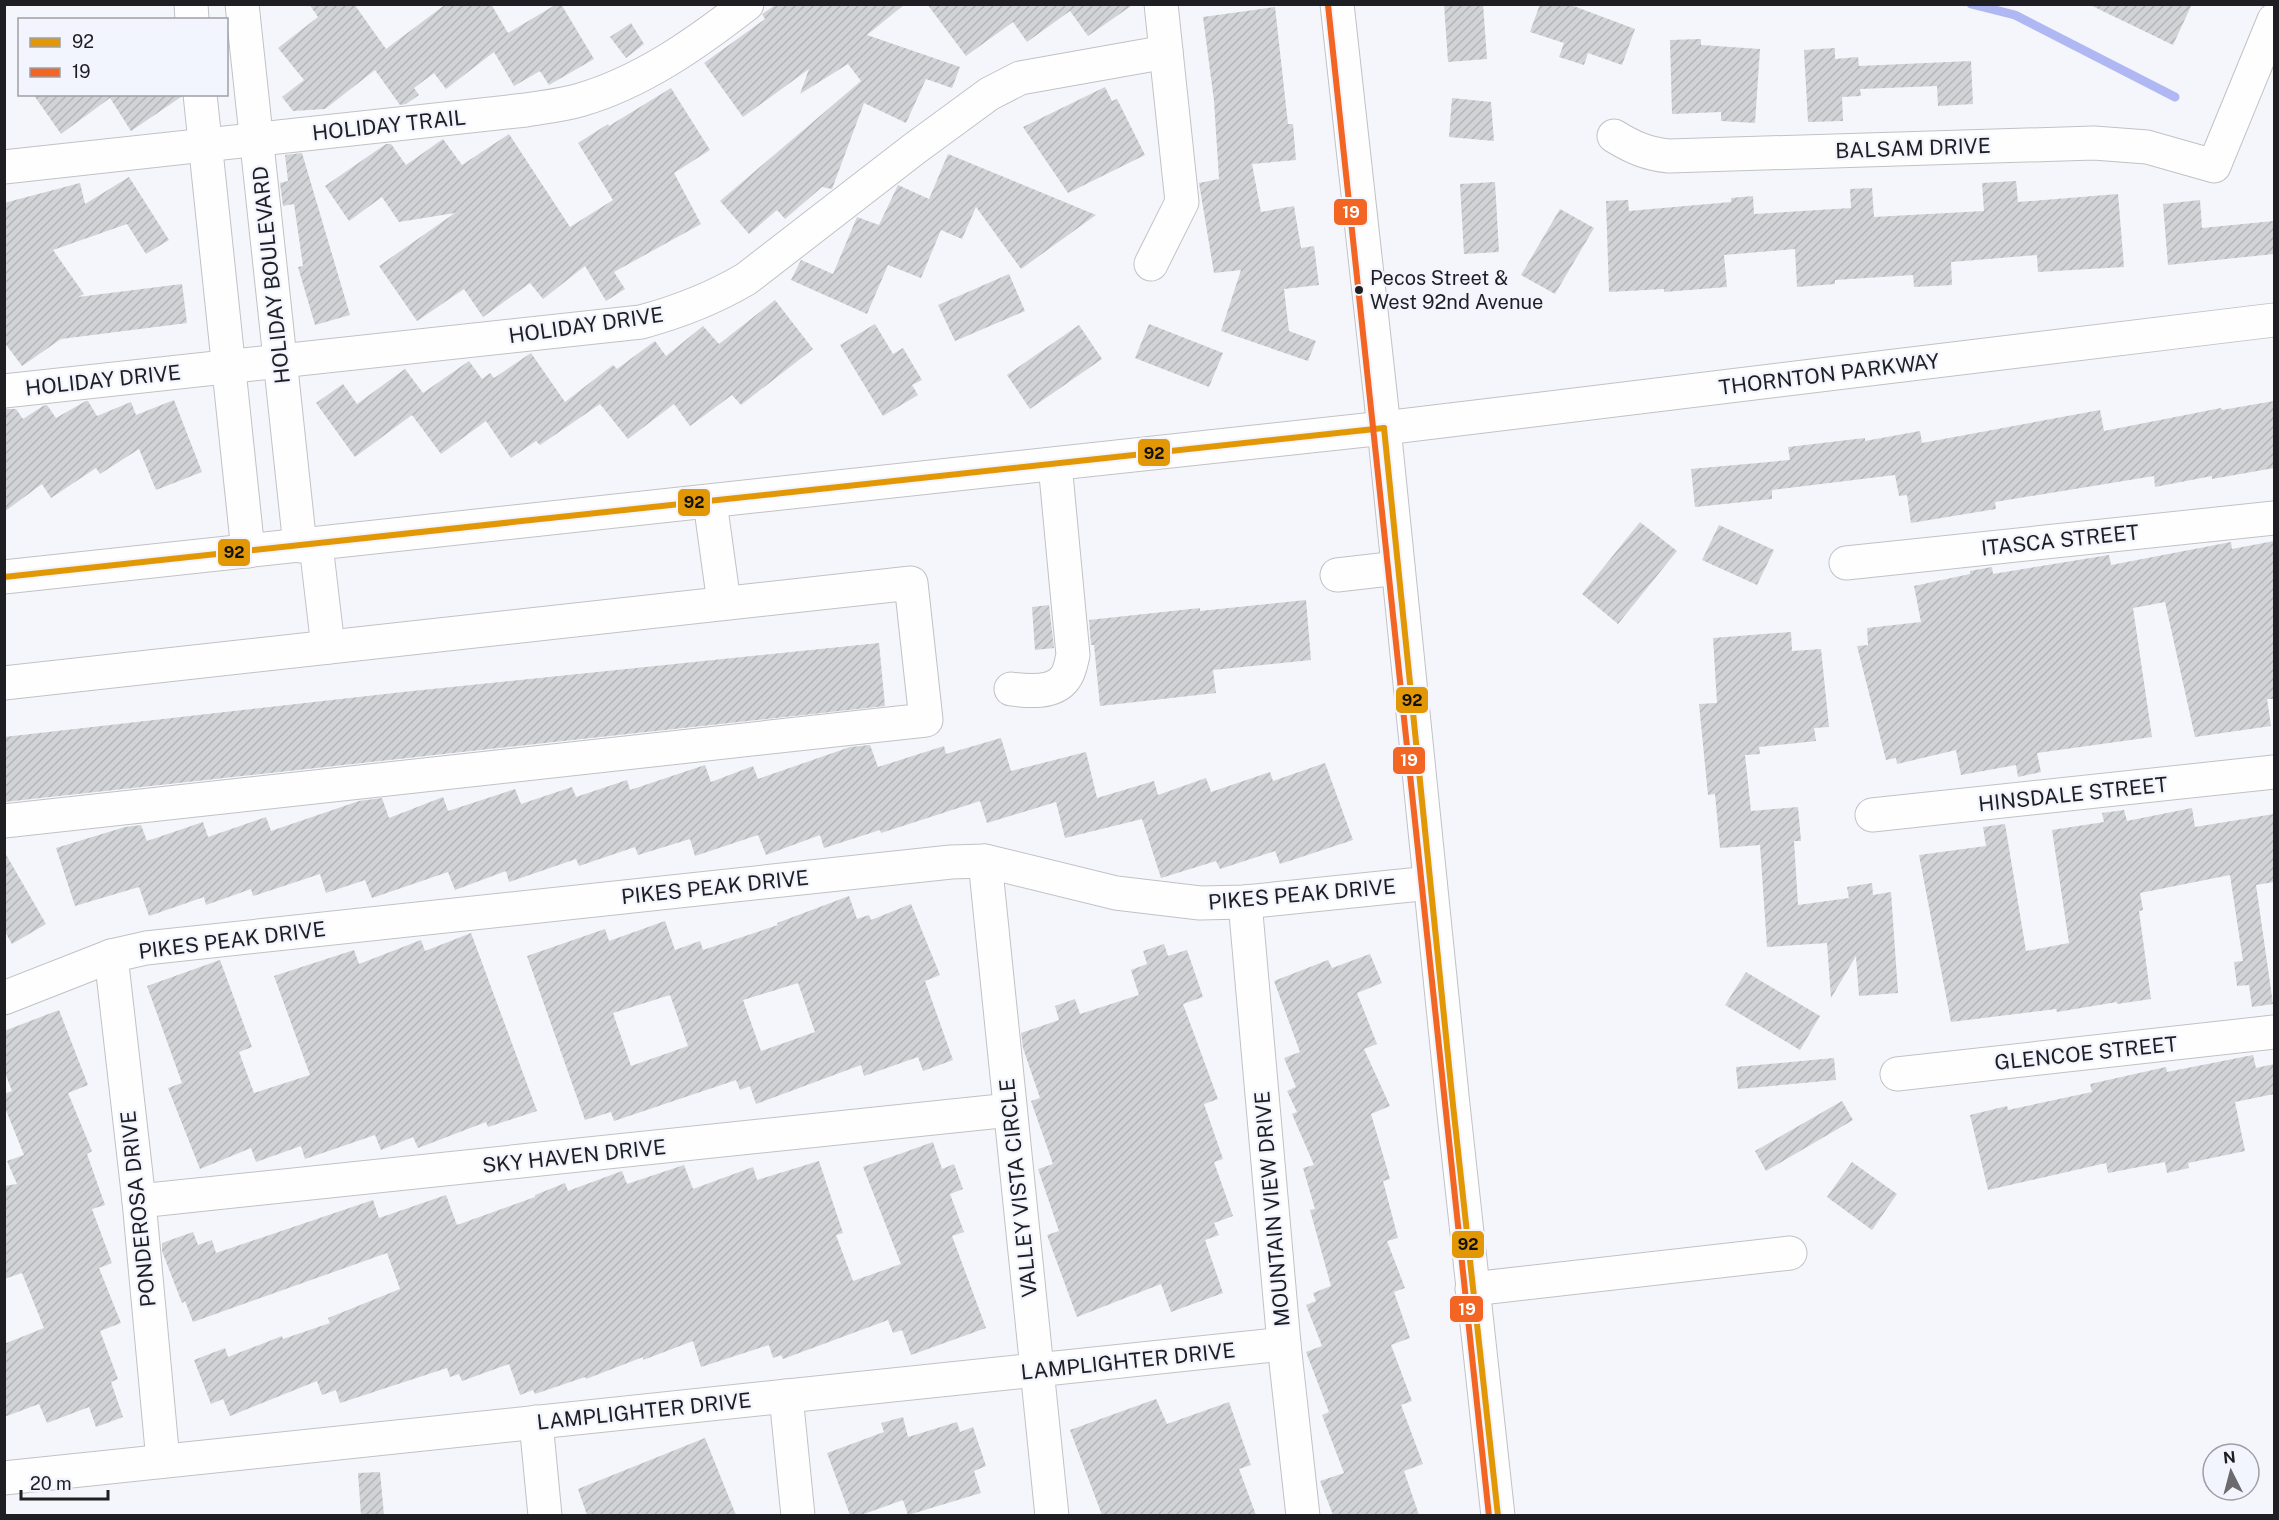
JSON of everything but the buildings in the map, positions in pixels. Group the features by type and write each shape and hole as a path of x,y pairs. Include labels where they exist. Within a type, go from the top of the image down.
{"street":[{"name":"HOLIDAY BOULEVARD","path":"242,4 280,361 308,545 328,647"},
{"name":"HOLIDAY TRAIL","path":"4,167 526,110 579,100 646,73 677,55 747,4"},
{"path":"1151,264 1182,202 1161,4"},
{"path":"1337,4 1384,428 1472,1289 1498,1515"},
{"name":"BALSAM DRIVE","path":"1614,136 1636,149 1653,155 1669,156 2094,143 2147,147 2214,166 2274,20"},
{"name":"HOLIDAY DRIVE","path":"4,391 641,322 676,313 718,296 746,279 989,94 1020,78 1166,52"},
{"path":"200,96 248,551"},
{"name":"THORNTON PARKWAY","path":"4,577 1384,428 2274,320"},
{"path":"1011,689 1032,691 1053,687 1065,680 1073,655 1055,464"},
{"path":"710,502 724,603"},
{"name":"ITASCA STREET","path":"1846,563 2274,518"},
{"path":"1337,575 1398,568"},
{"path":"4,683 911,583 926,720 4,821"},
{"name":"HINSDALE STREET","path":"1872,815 2274,772"},
{"name":"PIKES PEAK DRIVE","path":"4,998 111,956 158,947 939,863 984,861 1136,896 1200,903 1245,902 1430,883"},
{"name":"VALLEY VISTA CIRCLE","path":"984,861 1052,1515"},
{"name":"MOUNTAIN VIEW DRIVE","path":"1245,902 1284,1344 1303,1515"},
{"name":"PONDEROSA DRIVE","path":"111,956 139,1202 163,1461"},
{"name":"GLENCOE STREET","path":"1897,1074 2274,1032"},
{"name":"SKY HAVEN DRIVE","path":"139,1202 1010,1110"},
{"path":"1472,1289 1790,1253"},
{"name":"LAMPLIGHTER DRIVE","path":"4,1478 1284,1344"},
{"path":"786,1396 798,1515"},
{"path":"536,1422 546,1515"}],"waterway":[{"path":"1971,4 2015,15 2175,97"}],"transit line":[{"name":"19","path":"1328,5 1489,1516"},
{"name":"92","path":"1384,428 1453,1105 1498,1516"},
{"name":"92","path":"4,577 1384,428"}],"place":[{"name":"Pecos Street & West 92nd Avenue","path":"1359,290"}]}
